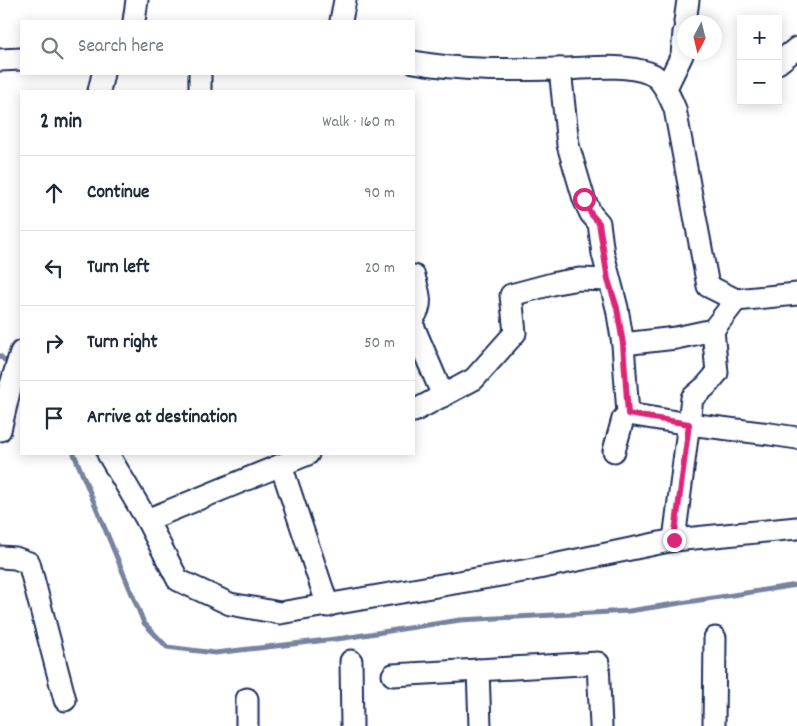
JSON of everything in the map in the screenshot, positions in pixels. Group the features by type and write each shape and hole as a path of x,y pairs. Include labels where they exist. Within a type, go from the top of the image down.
{"street":[{"path":"134,20 137,0"},
{"path":"341,20 345,0"},
{"path":"687,15 688,0"},
{"path":"781,60 797,48"},
{"path":"0,60 20,59"},
{"path":"666,88 680,60"},
{"path":"415,62 442,68 560,69 613,67 651,73 666,88 675,109 708,286 736,300 797,294"},
{"path":"560,69 568,145 584,199 591,214 599,223 608,280 617,308 623,344 628,414"},
{"path":"99,90 103,75"},
{"path":"200,75 200,90"},
{"path":"415,410 474,379 515,333 511,295 579,279 608,280"},
{"path":"415,280 420,299 419,310 415,316"},
{"path":"623,344 676,338 713,330 736,300"},
{"path":"415,330 442,396"},
{"path":"674,540 692,398 717,373 713,330"},
{"path":"0,430 20,357"},
{"path":"614,450 623,418 628,414 797,438"},
{"path":"109,455 147,520 178,580 230,604 280,613 529,570 674,540 797,528"},
{"path":"147,520 306,455"},
{"path":"281,465 328,606"},
{"path":"0,557 15,558 29,563 66,700"},
{"path":"714,726 715,638"},
{"path":"351,661 352,726"},
{"path":"393,675 598,663 601,726"},
{"path":"478,670 480,726"},
{"path":"247,699 247,726"}],"waterway":[{"path":"0,356 11,366"},
{"path":"74,455 144,623 167,647 215,653 344,638 460,620 629,611 797,585"}],"route":[{"path":"584,199 591,214 599,223 608,280 617,308 623,344 628,414 689,424 674,540"}]}
